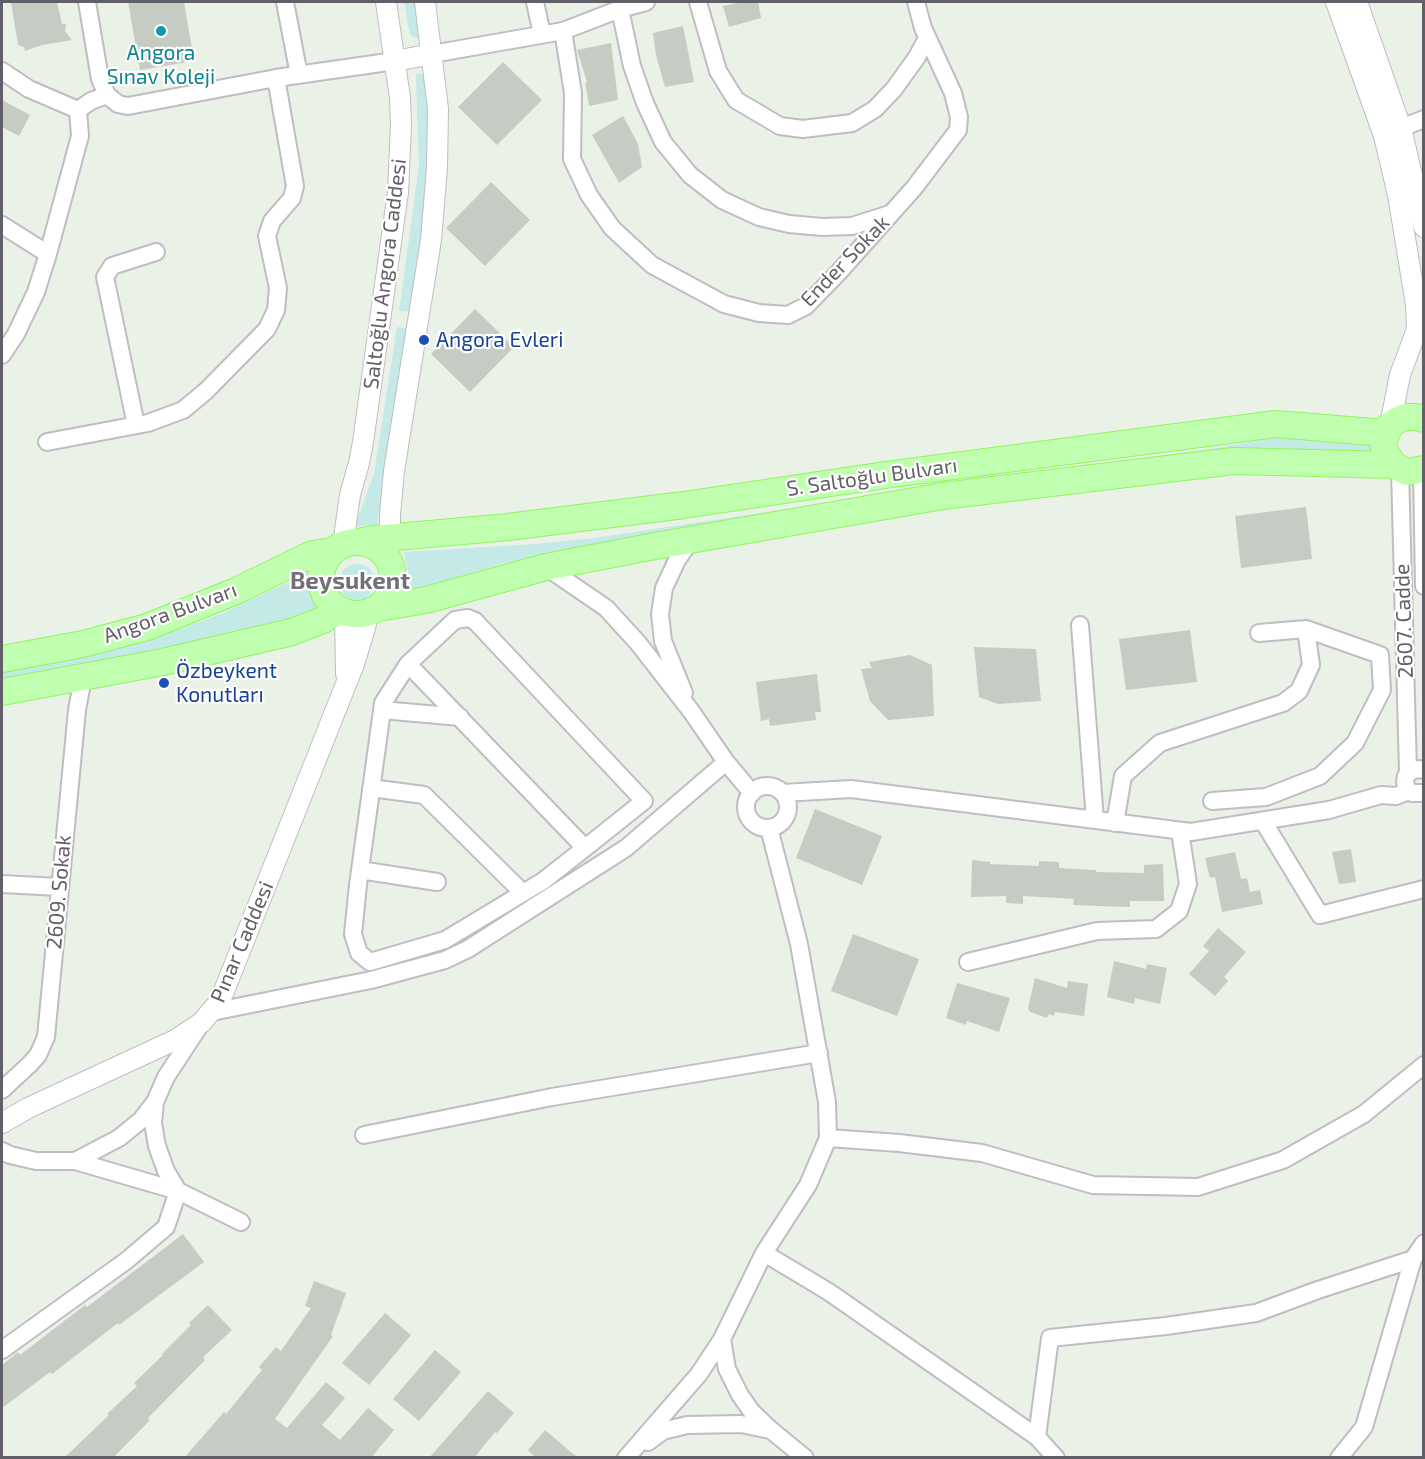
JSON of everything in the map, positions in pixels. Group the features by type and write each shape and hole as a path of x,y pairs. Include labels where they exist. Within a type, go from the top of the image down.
{"main road":[{"name":"S. Saltoğlu Bulvarı","path":"345,546 390,537 508,527 673,506 908,472 1276,424 1388,429 1406,417 1424,419"},
{"path":"1388,429 1384,450 1410,468"},
{"name":"S. Saltoğlu Bulvarı","path":"358,611 426,600 546,567 943,496 1234,461 1410,468"},
{"path":"369,544 379,549 388,558 393,570 392,589 386,600 358,611 327,599 321,584 322,567 345,546 369,544"},
{"name":"Angora Bulvarı","path":"2,659 83,644 147,627 236,591 312,554 345,546"},
{"name":"Angora Bulvarı","path":"2,692 83,678 292,632 358,611"}],"street":[{"path":"87,2 100,79 107,95 118,104 129,106 276,78 395,61 563,31 620,9 646,2"},
{"path":"285,2 299,75"},
{"name":"Saltoğlu Angora Caddesi","path":"345,546 350,495 363,442 398,192 401,125 386,2"},
{"name":"Saltoğlu Angora Caddesi","path":"390,537 394,471 431,240 436,179 438,118 425,2"},
{"path":"535,2 542,34"},
{"path":"698,2 718,71 736,100 780,126 803,129 852,123 875,109 894,89 917,57 927,38"},
{"name":"Ender Sokak","path":"563,31 573,93 572,159 589,195 612,228 652,265 724,304 759,314 788,315 806,306 839,272 915,188 958,130 959,117 953,93 927,38 916,2"},
{"path":"1336,2 1392,132 1418,319 1414,340 1400,375 1388,429"},
{"path":"1357,2 1392,132 1424,227"},
{"path":"620,9 632,66 645,103 663,142 690,175 722,200 759,217 789,224 822,227 852,226 890,214"},
{"path":"2,71 29,89 78,110"},
{"path":"47,442 148,423 183,410 206,391 267,329 276,310 278,288 267,236 272,221 292,198 295,186 276,78"},
{"path":"78,110 91,101 107,95"},
{"path":"2,355 16,333 36,292 48,254 80,136 78,110"},
{"path":"1392,132 1424,118"},
{"path":"2,225 48,254"},
{"path":"136,425 105,277 112,266 156,252"},
{"name":"2607. Cadde","path":"1410,468 1424,588"},
{"name":"2607. Cadde","path":"1410,468 1403,590 1414,782"},
{"path":"690,711 663,641 660,614 664,588 677,561 691,540"},
{"path":"546,567 606,608 638,643 726,762 752,792"},
{"path":"1403,590 1424,588"},
{"name":"Pınar Caddesi","path":"2,1123 28,1108 175,1040 207,1017 227,988 360,645 358,611"},
{"path":"370,962 445,940 543,881 644,801 475,621 468,618 455,620 408,663 383,703 353,934 359,953 370,962 371,980"},
{"path":"1080,625 1095,820"},
{"path":"1115,823 1123,776 1160,743 1283,703 1299,691 1311,665 1306,629"},
{"path":"1212,801 1266,797 1320,776 1355,743 1382,690 1380,655 1306,629 1259,633"},
{"path":"408,663 585,848"},
{"name":"2609. Sokak","path":"2,1090 34,1059 46,1037 77,710 83,678"},
{"path":"382,710 460,717"},
{"path":"75,1161 119,1138 141,1120 155,1102 166,1077 207,1017 371,980 445,960 492,936 626,848 726,762"},
{"path":"783,793 788,805 781,822 769,828 756,824 750,819 746,805 752,792 764,786 771,786 783,793 851,789 1191,832 1329,810 1381,795 1392,783 1414,782"},
{"path":"372,788 424,795 523,893"},
{"path":"1263,821 1320,915 1424,889"},
{"path":"627,1458 699,1374 722,1339 764,1253 808,1185 828,1138 827,1102 799,944 769,828"},
{"path":"968,962 1096,930 1156,929 1179,911 1188,884 1180,831"},
{"path":"360,870 437,882"},
{"path":"2,884 59,887"},
{"path":"364,1135 552,1097 819,1053"},
{"path":"828,1138 899,1143 982,1153 1093,1185 1198,1187 1283,1160 1364,1114 1424,1065"},
{"path":"2,1350 126,1261 166,1227 178,1191 166,1171 157,1146 153,1123 155,1102"},
{"path":"2,1151 36,1161 75,1161 178,1191 241,1222"},
{"path":"1339,1458 1364,1427 1413,1259 1424,1243"},
{"path":"764,1253 829,1292 1037,1437 1056,1458"},
{"path":"1037,1437 1050,1338 1166,1326 1256,1313 1413,1259"},
{"path":"722,1339 727,1369 740,1395 752,1412 805,1458"},
{"path":"627,1458 663,1431 687,1425 741,1424 771,1430"}],"shaded area":[{"path":"404,2 417,2 420,38 418,39 410,35"},
{"path":"419,73 427,76 432,167 412,312 399,311 419,166 416,75"},
{"path":"397,327 409,329 377,525 355,526 374,474"},
{"path":"1376,427 1376,457 604,546 505,563 412,590 404,552 595,538 1293,435"},
{"path":"357,564 370,569 375,582 370,595 357,600 344,595 339,582 344,569"},
{"path":"307,574 320,613 153,651 2,681 2,672 58,661 163,635 220,614"}],"building":[{"path":"11,2 57,2 62,24 66,24 65,31 72,40 42,45 25,51 24,47 18,45"},
{"name":"Angora Sınav Koleji","path":"128,2 184,2 194,61 140,70"},
{"path":"758,2 761,18 729,27 723,6"},
{"path":"683,26 694,82 665,87 656,55 653,33"},
{"path":"611,43 618,100 589,106 585,82 587,82 577,50"},
{"path":"503,62 542,100 497,145 458,107"},
{"path":"2,100 30,115 19,136 2,127"},
{"path":"623,116 638,144 642,167 619,183 592,135"},
{"path":"491,182 530,220 485,266 446,228"},
{"path":"475,309 514,347 470,392 431,354"},
{"path":"1306,507 1312,559 1241,568 1235,516"},
{"path":"1190,630 1197,682 1126,690 1119,639"},
{"path":"974,647 1036,649 1041,701 998,704 979,697"},
{"path":"910,655 932,665 934,716 888,720 870,701 861,669 872,668 869,662"},
{"path":"817,674 821,712 815,712 816,720 770,726 769,719 761,721 756,682"},
{"path":"815,809 882,836 862,885 796,858"},
{"path":"1351,849 1356,882 1339,884 1332,852"},
{"path":"1235,852 1241,879 1247,878 1250,892 1260,890 1263,904 1222,912 1215,877 1210,878 1205,858"},
{"path":"972,860 990,862 990,864 1039,866 1039,861 1059,862 1059,868 1096,870 1096,872 1144,873 1144,865 1163,864 1164,901 1130,901 1130,907 1073,905 1074,899 1023,896 1023,904 1006,903 1006,896 971,897"},
{"path":"1218,928 1246,952 1224,977 1228,981 1215,996 1189,974 1209,951 1203,946"},
{"path":"853,934 919,959 897,1016 831,991"},
{"path":"1114,961 1146,969 1147,964 1167,968 1160,1004 1135,998 1134,1004 1107,997"},
{"path":"1035,978 1067,988 1068,981 1088,984 1084,1016 1055,1012 1054,1016 1049,1014 1047,1018 1030,1012 1028,1008"},
{"path":"957,983 1010,998 999,1032 967,1021 966,1025 946,1018"},
{"path":"183,1234 204,1262 2,1408 2,1365 18,1352 20,1355 85,1305 87,1307"},
{"path":"314,1281 346,1293 331,1335 333,1336 275,1419 287,1428 326,1382 345,1398 322,1425 340,1440 368,1408 394,1430 371,1458 184,1458 224,1412 226,1414 262,1370 259,1367 276,1347 281,1351 311,1308 305,1306"},
{"path":"208,1305 232,1330 203,1357 205,1360 148,1418 150,1420 113,1458 64,1458 137,1386 134,1383"},
{"path":"385,1313 411,1335 369,1385 342,1363"},
{"path":"435,1350 461,1372 419,1421 393,1399"},
{"path":"488,1391 514,1413 497,1433 495,1432 474,1458 429,1458"},
{"path":"545,1430 578,1458 536,1458 528,1450"}],"place":[{"name":"Angora Sınav Koleji","path":"161,31"},
{"name":"Angora Evleri","path":"424,340"},
{"name":"Özbeykent Konutları","path":"164,683"}],"district":[{"name":"Beysukent","path":"350,581"}]}
